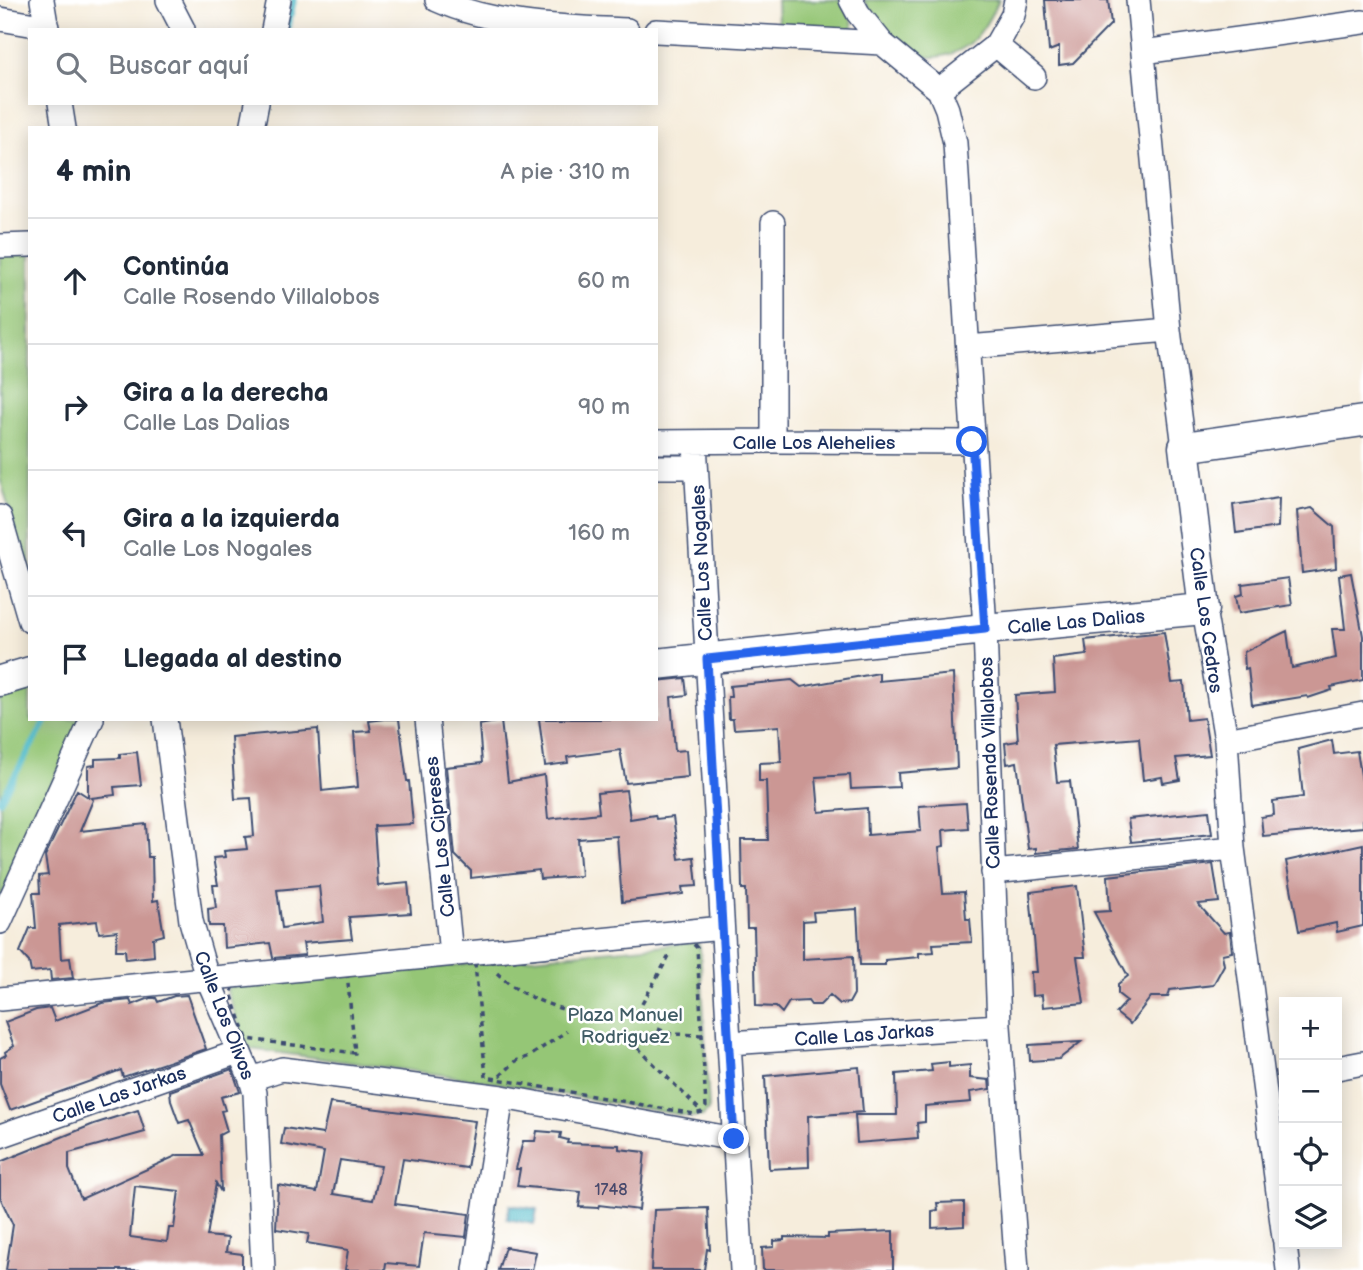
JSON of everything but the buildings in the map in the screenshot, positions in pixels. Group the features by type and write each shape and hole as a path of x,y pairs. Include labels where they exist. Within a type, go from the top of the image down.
{"street":[{"path":"0,19 47,28 42,0"},
{"path":"168,0 182,28"},
{"path":"273,28 279,0"},
{"path":"437,0 502,19 604,28"},
{"path":"851,0 882,43 939,90 996,46 1013,15 1016,0"},
{"name":"Calle Los Cedros","path":"1138,0 1169,330 1204,610 1226,740 1233,848 1274,1082 1281,1186"},
{"path":"1143,52 1363,22"},
{"path":"658,31 882,43"},
{"path":"996,46 1034,77"},
{"name":"Calle Rosendo Villalobos","path":"939,90 947,108 955,143 985,629 999,1026 1017,1270"},
{"path":"60,105 64,126"},
{"path":"251,126 257,105"},
{"path":"773,223 773,440"},
{"path":"0,246 28,245"},
{"path":"968,347 1169,330"},
{"path":"1184,447 1363,421"},
{"name":"Calle Los Alehelies","path":"658,442 972,442"},
{"name":"Calle Los Nogales","path":"695,443 742,1270"},
{"path":"658,467 696,467"},
{"path":"0,517 28,614"},
{"name":"Calle Las Dalias","path":"658,664 985,629 1204,610"},
{"path":"0,681 28,673"},
{"path":"1226,740 1363,713"},
{"path":"0,922 91,721"},
{"name":"Calle Los Olivos","path":"165,721 191,921 207,977 255,1093 263,1270"},
{"name":"Calle Los Cipreses","path":"427,721 450,954"},
{"path":"993,872 1233,848"},
{"path":"0,999 722,928"},
{"name":"Calle Las Jarkas","path":"729,1043 999,1026"},
{"name":"Calle Las Jarkas","path":"0,1136 238,1052"},
{"path":"1342,1067 1363,1063"},
{"path":"251,1079 282,1069 500,1088 734,1139"},
{"path":"475,1270 500,1088"},
{"path":"1286,1249 1289,1270"}],"path":[{"path":"692,942 696,948 706,1107 702,1112 694,1114 500,1088 486,1077 475,964 692,942"},
{"path":"642,1004 669,958 670,944"},
{"path":"475,964 498,973 511,987 533,999 565,1010"},
{"path":"346,973 355,1053 247,1039 231,993 232,988 241,982 346,973"},
{"path":"658,1028 671,1034 701,1035"},
{"path":"500,1088 516,1061 530,1056 567,1031"},
{"path":"631,1041 702,1112"}],"green space":[{"path":"777,0 839,0 852,20 853,28 842,32 778,24"},
{"path":"863,0 999,0 973,41 959,51 929,57 919,56 901,47"},
{"path":"0,252 28,252 28,575 0,478"},
{"path":"28,683 28,721 81,721 0,900 0,691"},
{"name":"Plaza Manuel Rodriguez","path":"697,942 700,947 709,1109 703,1116 693,1117 480,1080 251,1049 245,1042 227,992 228,987"}],"water":[{"path":"510,1205 537,1209 534,1224 507,1219"}],"waterway":[{"path":"287,28 294,0"},
{"path":"264,126 270,105"},
{"path":"0,801 46,721"}],"route":[{"path":"734,1139 707,659 985,629 972,442"}]}
